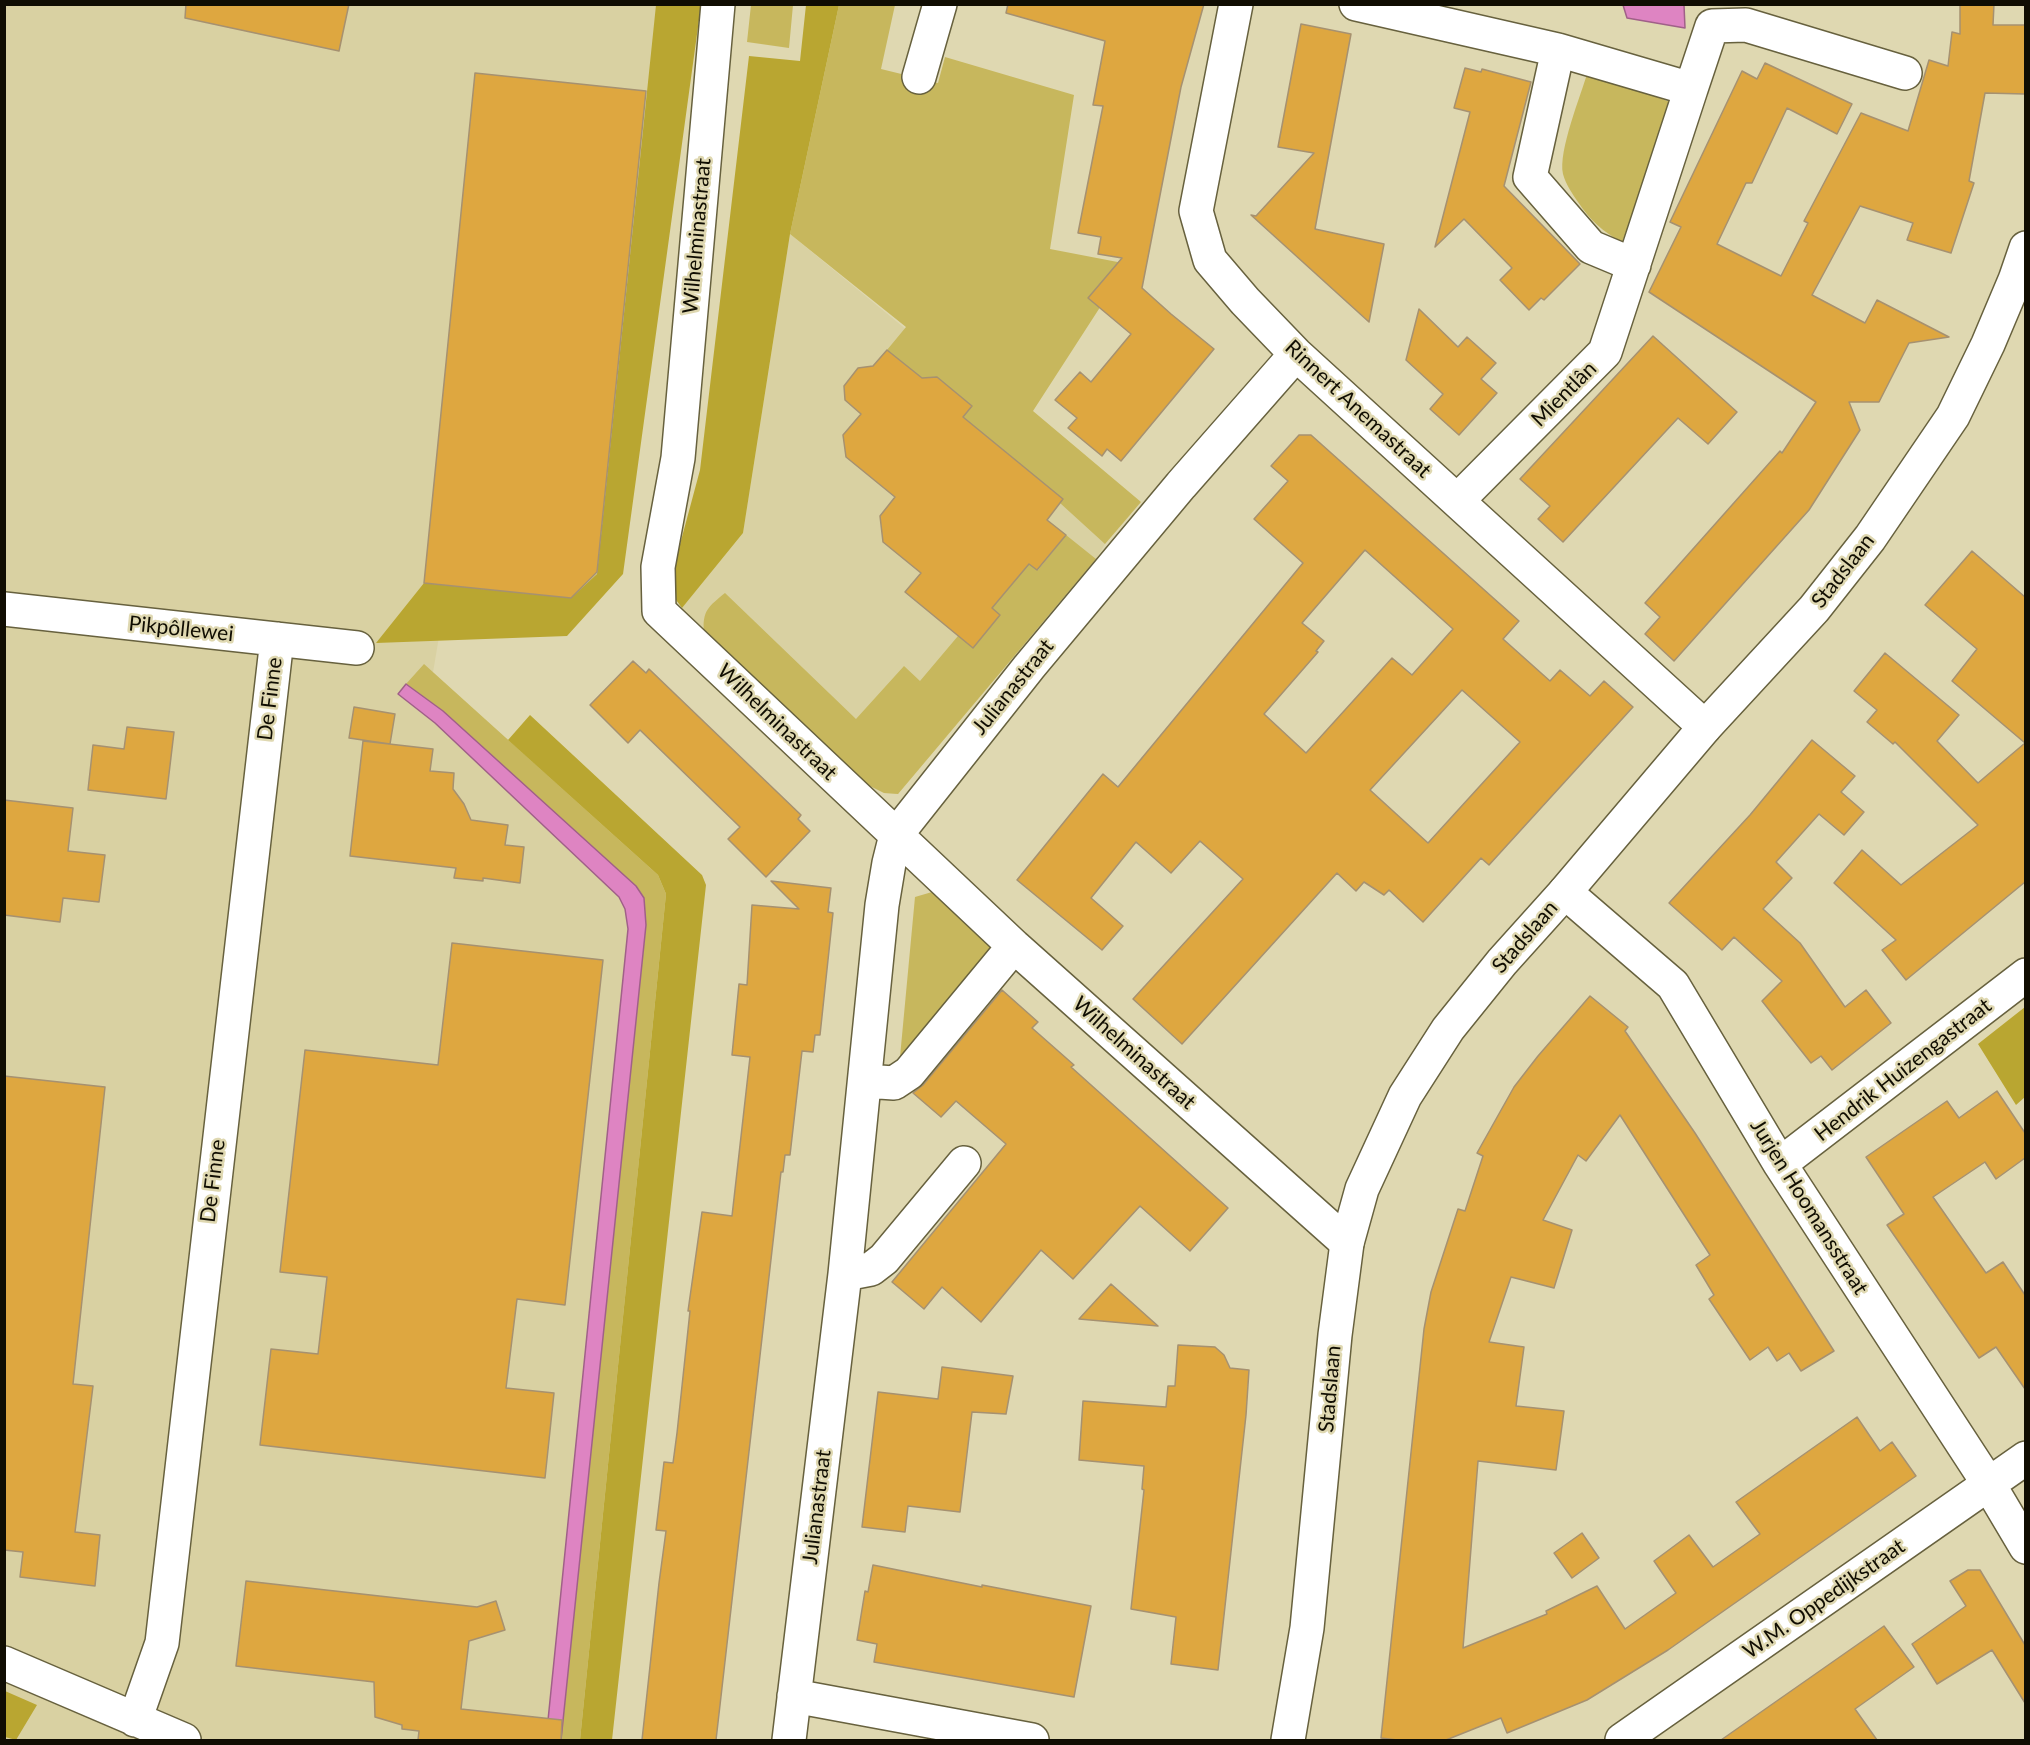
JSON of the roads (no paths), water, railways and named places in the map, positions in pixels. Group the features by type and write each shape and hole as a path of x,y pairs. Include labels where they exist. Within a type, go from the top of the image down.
{"street":[{"name":"Wilhelminastraat","path":"718,4 678,458 658,567 659,610 1014,946 1347,1243"},
{"path":"919,77 940,4"},
{"name":"Rinnert Anemastraat","path":"1236,4 1196,211 1210,260 1245,301 1296,354 1705,727"},
{"path":"1356,4 1558,50 1691,89"},
{"name":"Mientlân","path":"1458,500 1605,352 1712,27 1746,25 1905,73"},
{"path":"1558,50 1530,177 1591,247 1634,265"},
{"name":"Stadslaan","path":"1288,1740 1307,1628 1335,1335 1347,1243 1362,1189 1405,1096 1448,1029 1502,962 1565,892 1705,727 1814,609 1870,538 1953,416 1988,344 2015,280 2025,248"},
{"name":"Julianastraat","path":"789,1740 845,1274 882,905 896,835 1029,667 1181,485 1296,354"},
{"name":"Pikpôllewei","path":"4,609 357,648"},
{"name":"De Finne","path":"135,1720 162,1642 277,639"},
{"name":"Jurjen Hoomansstraat","path":"1565,892 1673,985 1780,1164 1988,1483 2025,1547"},
{"path":"865,1082 894,1083 909,1073 1014,946"},
{"name":"Hendrik Huizengastraat","path":"1780,1164 2025,975"},
{"path":"845,1274 871,1269 884,1259 964,1163"},
{"name":"W.M. Oppedijkstraat","path":"1622,1740 2025,1458"},
{"path":"4,1663 184,1740"},
{"path":"794,1696 1032,1740"}]}
